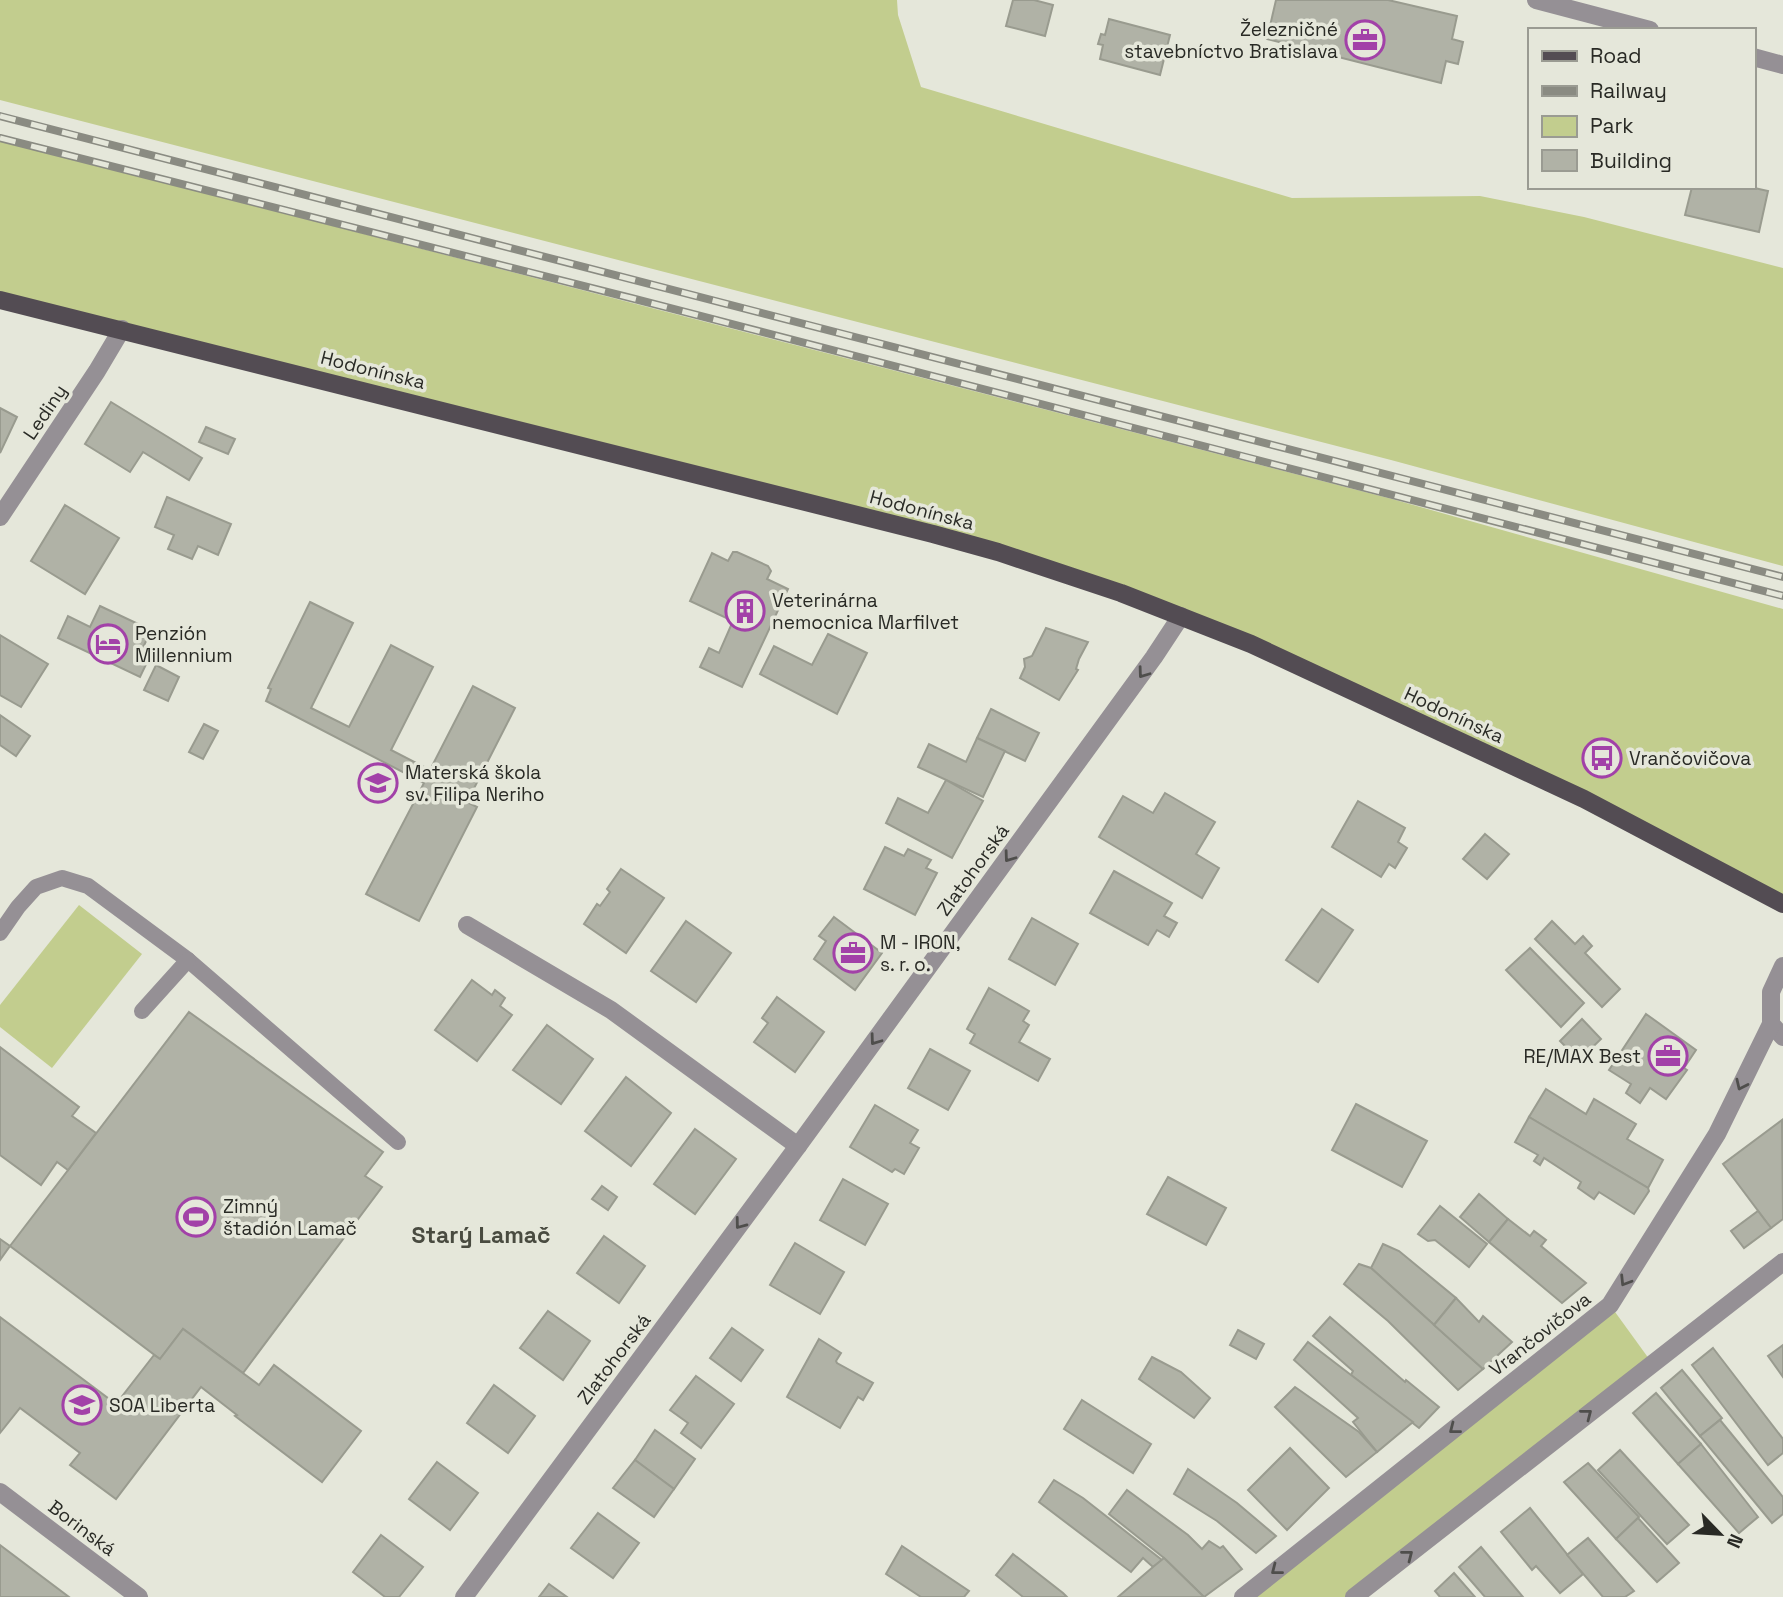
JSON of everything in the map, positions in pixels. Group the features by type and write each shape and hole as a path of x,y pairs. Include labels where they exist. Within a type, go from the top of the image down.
{"main road":[{"name":"Hodonínska","path":"0,300 933,534 1058,572 1181,616 1304,668 1584,799 1783,904"}],"street":[{"path":"1536,0 1642,28"},
{"path":"1755,58 1783,65"},
{"name":"Lediny","path":"0,517 122,329"},
{"name":"Zlatohorská","path":"464,1597 797,1146 1154,657 1181,616"},
{"path":"467,925 611,1010 797,1146"},
{"name":"Vrančovičova","path":"1243,1597 1610,1305 1717,1134 1777,1030 1771,992 1783,966"},
{"path":"1354,1597 1783,1262"},
{"name":"Borinská","path":"0,1492 139,1597"}],"lane":[{"path":"0,933 36,887 62,878 89,886 188,960 398,1142"},
{"path":"142,1011 188,960"}],"green space":[{"path":"0,0 897,0 898,15 921,87 1292,198 1480,196 1584,217 1783,268 1783,566 1391,460 0,100"},
{"path":"0,140 1392,499 1783,609 1783,904 1380,703 998,552 0,300"},
{"path":"79,905 142,954 52,1068 0,1027 0,1005"},
{"path":"1610,1305 1652,1363 1354,1597 1243,1597"}],"building":[{"path":"1013,0 1034,0 1053,5 1045,36 1006,26"},
{"name":"Železničné stavebníctvo Bratislava","path":"1276,0 1388,0 1457,16 1452,39 1463,42 1458,64 1446,61 1441,83 1267,39"},
{"path":"1109,19 1170,35 1160,75 1100,59 1103,45 1098,44 1101,34 1105,35"},
{"path":"1755,188 1768,191 1759,232 1685,215 1692,189"},
{"path":"111,402 202,458 189,480 143,452 130,472 85,444"},
{"path":"0,408 17,417 0,453"},
{"path":"206,427 235,439 228,454 199,442"},
{"path":"167,497 231,524 218,555 198,546 192,559 168,549 174,535 155,527"},
{"path":"65,505 119,538 85,594 31,561"},
{"name":"Veterinárna nemocnica Marfilvet","path":"733,552 768,566 771,571 767,579 788,589 742,687 700,667 709,648 719,653 733,621 690,601 712,553 728,561"},
{"path":"310,602 353,623 311,708 349,727 391,645 433,667 391,750 430,770 473,686 515,708 467,802 477,807 419,921 366,894 424,783 266,701 271,689 268,688"},
{"name":"Penzión Millennium","path":"100,606 151,630 142,650 151,654 140,677 58,638 68,616 90,627"},
{"path":"1046,628 1088,642 1079,659 1078,670 1059,700 1020,678 1025,667 1024,659 1032,656"},
{"path":"828,634 867,653 837,714 760,674 774,646 812,665"},
{"path":"0,635 48,664 21,707 0,695"},
{"path":"156,665 179,677 168,701 144,690"},
{"path":"991,709 1039,733 1025,761 977,738"},
{"path":"0,715 30,736 16,756 0,745"},
{"path":"204,724 218,731 203,759 189,752"},
{"path":"977,738 1005,751 983,797 918,767 929,744 966,762"},
{"path":"946,780 983,801 952,858 886,823 898,798 928,813"},
{"path":"1165,793 1215,822 1196,854 1219,868 1202,898 1099,837 1123,796 1153,813"},
{"path":"1358,801 1405,828 1398,842 1407,848 1395,868 1389,864 1381,877 1332,847"},
{"path":"1485,834 1509,854 1487,879 1463,859"},
{"path":"885,847 904,856 908,849 931,860 926,868 937,873 915,915 864,889"},
{"path":"621,869 664,898 626,953 584,924 597,904 600,906 610,892 607,889"},
{"path":"1114,871 1172,903 1164,916 1177,923 1169,937 1157,930 1148,945 1090,913"},
{"path":"1322,909 1353,930 1318,982 1286,960"},
{"path":"834,917 882,953 855,990 814,959 826,941 819,936"},
{"path":"1032,918 1078,944 1055,985 1009,959"},
{"path":"686,921 731,953 696,1002 651,971"},
{"path":"1552,921 1575,944 1583,936 1592,946 1585,953 1620,989 1602,1007 1535,939"},
{"path":"1530,948 1584,1003 1561,1027 1506,970"},
{"path":"472,980 492,995 495,990 505,998 500,1006 512,1015 477,1061 435,1030"},
{"path":"989,988 1029,1011 1023,1021 1029,1025 1019,1042 1050,1059 1038,1081 970,1043 975,1034 967,1029"},
{"path":"777,997 824,1032 795,1072 754,1042 768,1023 762,1018"},
{"name":"Zimný štadión Lamač","path":"189,1012 383,1152 365,1176 382,1187 243,1373 183,1329 160,1359 10,1246"},
{"path":"1646,1014 1696,1050 1684,1068 1687,1070 1666,1099 1650,1088 1640,1103 1626,1093 1631,1084 1609,1070"},
{"path":"1582,1019 1601,1039 1579,1060 1560,1041"},
{"path":"547,1025 593,1059 561,1104 513,1070"},
{"path":"0,1047 79,1107 72,1116 96,1133 68,1170 57,1162 41,1185 0,1155"},
{"path":"930,1049 970,1071 948,1110 908,1088"},
{"path":"626,1077 671,1113 631,1166 585,1131"},
{"path":"1546,1089 1586,1114 1594,1099 1636,1124 1627,1139 1663,1160 1648,1188 1529,1117"},
{"path":"1356,1104 1427,1141 1402,1187 1332,1150"},
{"path":"875,1105 918,1130 910,1143 919,1148 904,1174 895,1169 892,1172 850,1147"},
{"path":"1529,1117 1648,1188 1649,1191 1634,1214 1599,1192 1594,1199 1578,1188 1581,1182 1544,1158 1540,1165 1534,1161 1538,1155 1515,1142"},
{"path":"1782,1120 1783,1219 1771,1228 1723,1164"},
{"path":"695,1129 736,1159 695,1214 654,1184"},
{"path":"1168,1177 1226,1208 1206,1245 1147,1214"},
{"path":"843,1179 888,1204 865,1245 820,1220"},
{"path":"602,1186 617,1197 608,1210 592,1199"},
{"path":"1479,1194 1508,1219 1489,1242 1460,1217"},
{"path":"1440,1206 1487,1244 1469,1267 1435,1240 1428,1241 1418,1234"},
{"path":"1758,1211 1771,1228 1744,1248 1731,1231"},
{"path":"1508,1219 1530,1236 1534,1231 1546,1240 1541,1246 1586,1283 1562,1303 1489,1242"},
{"path":"604,1236 645,1266 619,1303 577,1273"},
{"path":"0,1239 10,1246 0,1260"},
{"path":"795,1243 844,1272 820,1314 770,1285"},
{"path":"1383,1244 1399,1251 1456,1298 1434,1325 1371,1268"},
{"path":"1359,1264 1371,1268 1483,1369 1458,1390 1388,1321 1344,1284"},
{"path":"1456,1298 1479,1322 1483,1316 1512,1342 1483,1369 1434,1325"},
{"path":"548,1311 590,1341 563,1380 520,1348"},
{"path":"0,1317 116,1404 154,1355 160,1359 183,1329 259,1385 274,1365 361,1431 322,1482 201,1387 116,1499 70,1465 80,1453 20,1408 0,1433"},
{"path":"1330,1317 1405,1382 1406,1380 1439,1407 1419,1428 1351,1375 1353,1371 1313,1336"},
{"path":"732,1328 763,1350 741,1381 710,1358"},
{"path":"1238,1330 1264,1344 1256,1359 1230,1345"},
{"path":"819,1339 841,1353 837,1363 873,1383 863,1400 858,1397 840,1428 787,1397"},
{"path":"1308,1342 1413,1422 1377,1452 1353,1422 1358,1418 1294,1360"},
{"path":"1783,1345 1783,1377 1768,1356"},
{"path":"1713,1348 1783,1439 1783,1453 1768,1465 1692,1365"},
{"path":"1152,1357 1181,1372 1210,1398 1194,1418 1139,1379"},
{"path":"1682,1370 1722,1418 1700,1436 1661,1388"},
{"path":"696,1376 734,1404 701,1448 681,1433 688,1423 670,1410"},
{"path":"494,1385 535,1416 508,1453 467,1423"},
{"path":"1295,1387 1359,1432 1377,1452 1346,1477 1275,1407"},
{"path":"1656,1393 1701,1444 1678,1464 1633,1413"},
{"path":"1082,1400 1151,1444 1133,1473 1064,1429"},
{"path":"1720,1420 1783,1497 1783,1514 1772,1523 1700,1436"},
{"path":"655,1430 695,1459 674,1489 635,1460"},
{"path":"1701,1444 1758,1517 1739,1533 1678,1464"},
{"path":"1290,1448 1329,1488 1287,1530 1248,1490"},
{"path":"1620,1450 1689,1525 1667,1544 1598,1470"},
{"path":"635,1460 674,1489 654,1517 613,1488"},
{"path":"437,1462 478,1493 450,1530 409,1499"},
{"path":"1588,1463 1639,1517 1616,1539 1564,1482"},
{"path":"1188,1469 1237,1503 1276,1536 1256,1553 1217,1521 1174,1494"},
{"path":"1054,1480 1083,1498 1162,1560 1153,1567 1143,1558 1131,1572 1039,1502"},
{"path":"1127,1490 1188,1535 1202,1549 1209,1541 1220,1548 1223,1546 1242,1569 1204,1597 1164,1558 1109,1514"},
{"path":"1530,1508 1583,1574 1560,1593 1536,1566 1532,1570 1501,1532"},
{"path":"598,1513 639,1543 613,1578 571,1548"},
{"path":"1638,1518 1679,1563 1657,1582 1616,1539"},
{"path":"381,1535 423,1567 399,1597 385,1597 353,1572"},
{"path":"1588,1538 1634,1591 1625,1597 1603,1597 1567,1555"},
{"path":"0,1545 69,1597 0,1597"},
{"path":"902,1546 969,1591 964,1597 921,1597 886,1574"},
{"path":"1481,1547 1523,1597 1485,1597 1459,1567"},
{"path":"1013,1554 1067,1597 1023,1597 996,1575"},
{"path":"1164,1558 1204,1597 1118,1597 1153,1567"},
{"path":"1454,1573 1475,1597 1440,1597 1435,1591"},
{"path":"549,1584 567,1597 539,1597"}],"railway":[{"path":"0,116 1783,577"},
{"path":"0,138 1783,596"}],"place":[{"name":"Železničné stavebníctvo Bratislava","path":"1365,40"},
{"name":"Veterinárna nemocnica Marfilvet","path":"745,611"},
{"name":"Penzión Millennium","path":"108,644"},
{"name":"Vrančovičova","path":"1602,758"},
{"name":"Materská škola sv. Filipa Neriho","path":"378,783"},
{"name":"M - IRON, s. r. o.","path":"853,953"},
{"name":"RE/MAX Best","path":"1668,1056"},
{"name":"Zimný štadión Lamač","path":"196,1217"},
{"name":"SOA Liberta","path":"82,1405"}],"district":[{"name":"Starý Lamač","path":"481,1235"}]}
